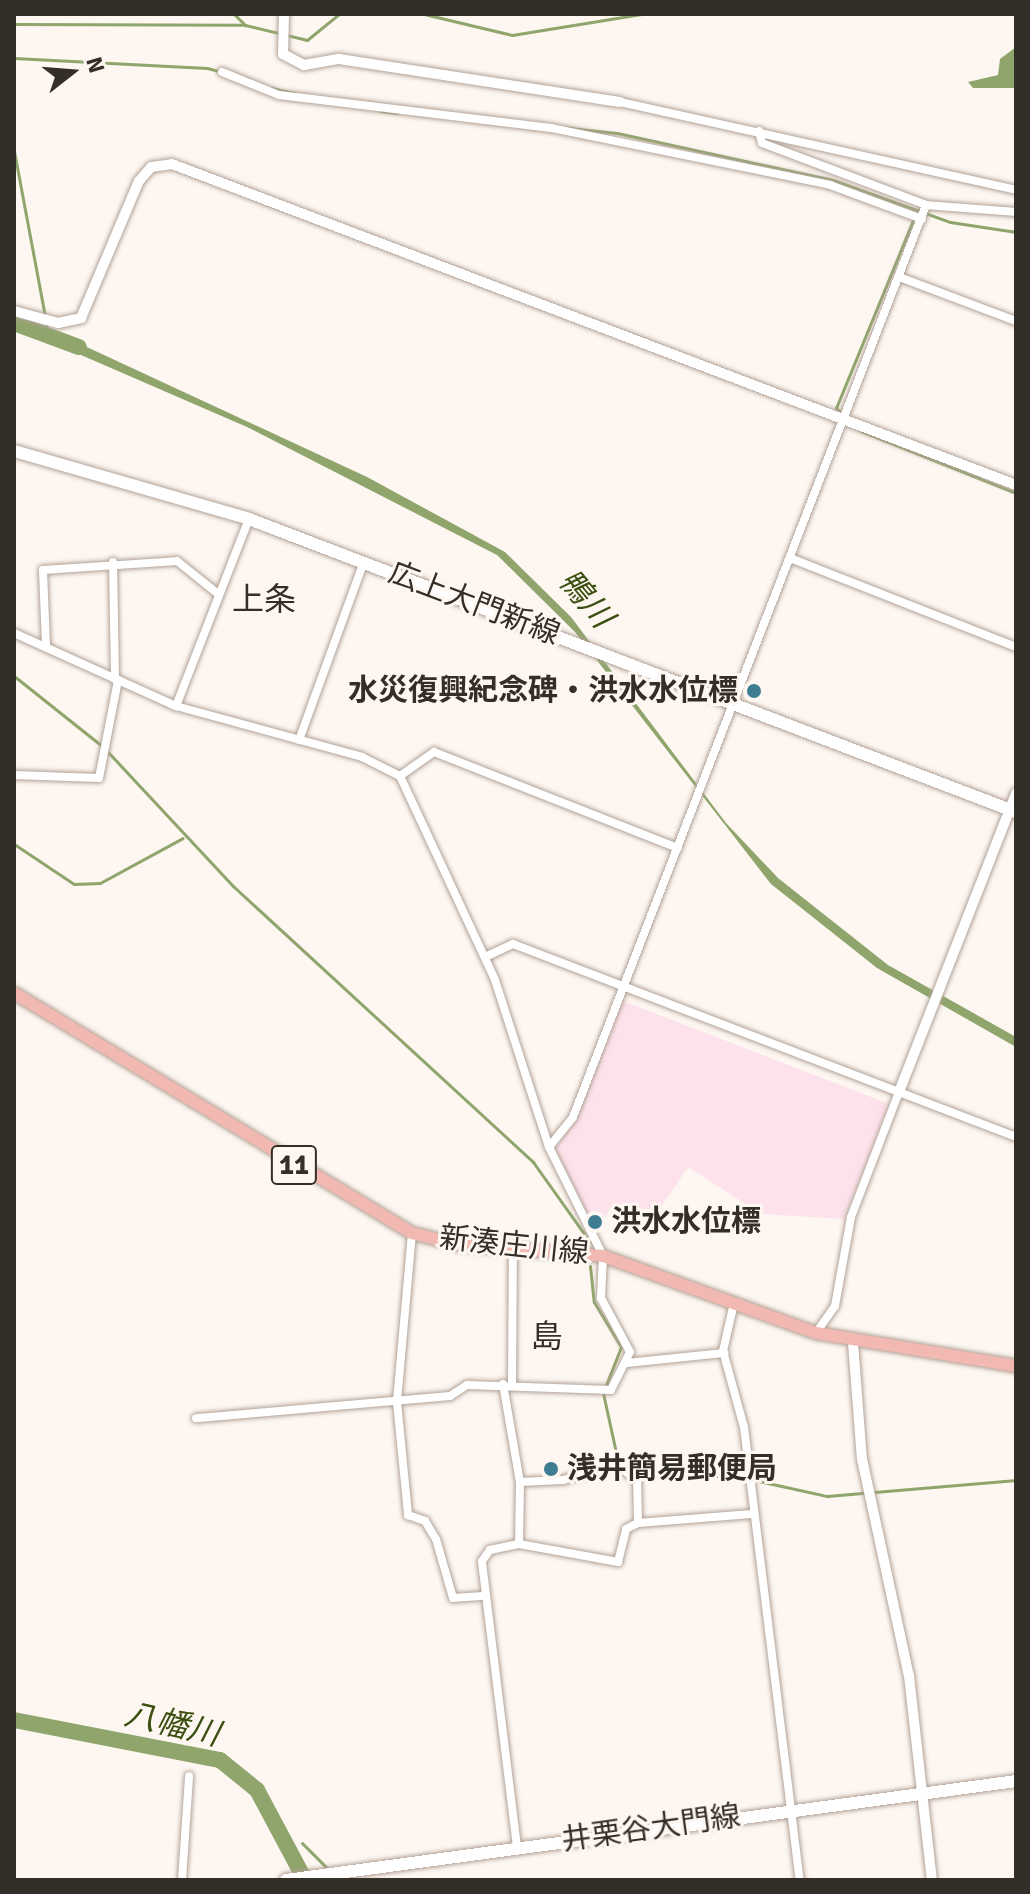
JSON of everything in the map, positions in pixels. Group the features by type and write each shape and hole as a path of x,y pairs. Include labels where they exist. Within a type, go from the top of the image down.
{"main road":[{"name":"広上大門新線","path":"14,451 249,519 364,560 1013,810"},
{"name":"新湊庄川線","path":"14,993 412,1233 603,1256 816,1333 853,1343 1016,1366"},
{"name":"井栗谷大門線","path":"286,1880 1016,1781"}],"street":[{"path":"284,14 283,54 304,65 339,59 620,102 1016,190"},
{"path":"222,72 279,95 551,128 830,185 922,219"},
{"path":"759,131 762,143 926,205 1016,212"},
{"path":"14,311 58,323 81,318 139,181 151,167 172,164 1016,485"},
{"path":"549,1147 573,1117 625,988 926,205"},
{"path":"899,277 1016,321"},
{"path":"176,706 217,593 249,519"},
{"path":"790,558 1016,647"},
{"path":"299,740 364,560"},
{"path":"46,645 43,570 113,562 182,562 187,575 217,593"},
{"path":"14,775 99,778 117,680 113,562"},
{"path":"14,633 176,706 380,762 400,776 485,957 549,1147 603,1256 599,1291 630,1352 611,1390 508,1384 397,1402 196,1418"},
{"path":"400,776 434,752 678,848"},
{"path":"816,1333 835,1306 851,1217 1013,810 1016,793"},
{"path":"485,957 513,944 1016,1137"},
{"path":"412,1233 397,1402 408,1515 425,1521 436,1539 453,1598 483,1596"},
{"path":"513,1247 508,1384 520,1482 519,1544"},
{"path":"734,1303 724,1353 744,1427 752,1514 800,1880"},
{"path":"853,1343 862,1459 909,1676 932,1880"},
{"path":"626,1363 724,1353"},
{"path":"520,1482 563,1480 616,1465 636,1472 638,1523"},
{"path":"517,1847 483,1596 482,1561 490,1550 519,1544 618,1562 626,1529 638,1523 752,1514"},
{"path":"182,1880 189,1776"}],"shaded area":[{"path":"1016,47 1016,88 973,88 968,82 998,75 1000,59"},
{"path":"63,336 367,477 505,552 571,617 726,823 778,878 888,965 1016,1037 1016,1047 877,968 771,884 575,632 497,555 247,427 81,355 59,343"},
{"path":"623,1001 889,1104 844,1219 761,1214 688,1167 659,1210 611,1207 596,1234 549,1158 577,1118"}],"waterway":[{"path":"234,14 245,25"},
{"path":"14,24 245,25 307,40 339,14"},
{"path":"424,14 512,35 641,14"},
{"path":"14,58 207,68 249,79"},
{"path":"271,88 295,93"},
{"path":"380,111 397,113"},
{"path":"541,125 617,133 833,180 950,222 1016,232"},
{"path":"14,151 45,316"},
{"path":"844,415 836,408 914,218"},
{"name":"鴨川","path":"14,323 79,347"},
{"path":"46,324 48,335"},
{"path":"861,431 1016,493"},
{"path":"14,676 102,746"},
{"path":"107,751 233,886 533,1162 590,1242"},
{"path":"14,844 74,884 100,883 183,838"},
{"path":"590,1266 594,1302 621,1347 606,1385"},
{"path":"603,1393 618,1462"},
{"path":"639,1471 747,1478"},
{"path":"754,1480 827,1496 1016,1480"},
{"name":"八幡川","path":"14,1720 220,1760 257,1790 305,1880"},
{"path":"302,1843 329,1870"}],"place":[{"name":"水災復興紀念碑・洪水水位標","path":"754,691"},
{"name":"洪水水位標","path":"595,1222"},
{"name":"浅井簡易郵便局","path":"551,1469"}],"district":[{"name":"上条","path":"264,600"},
{"name":"島","path":"547,1337"}]}
